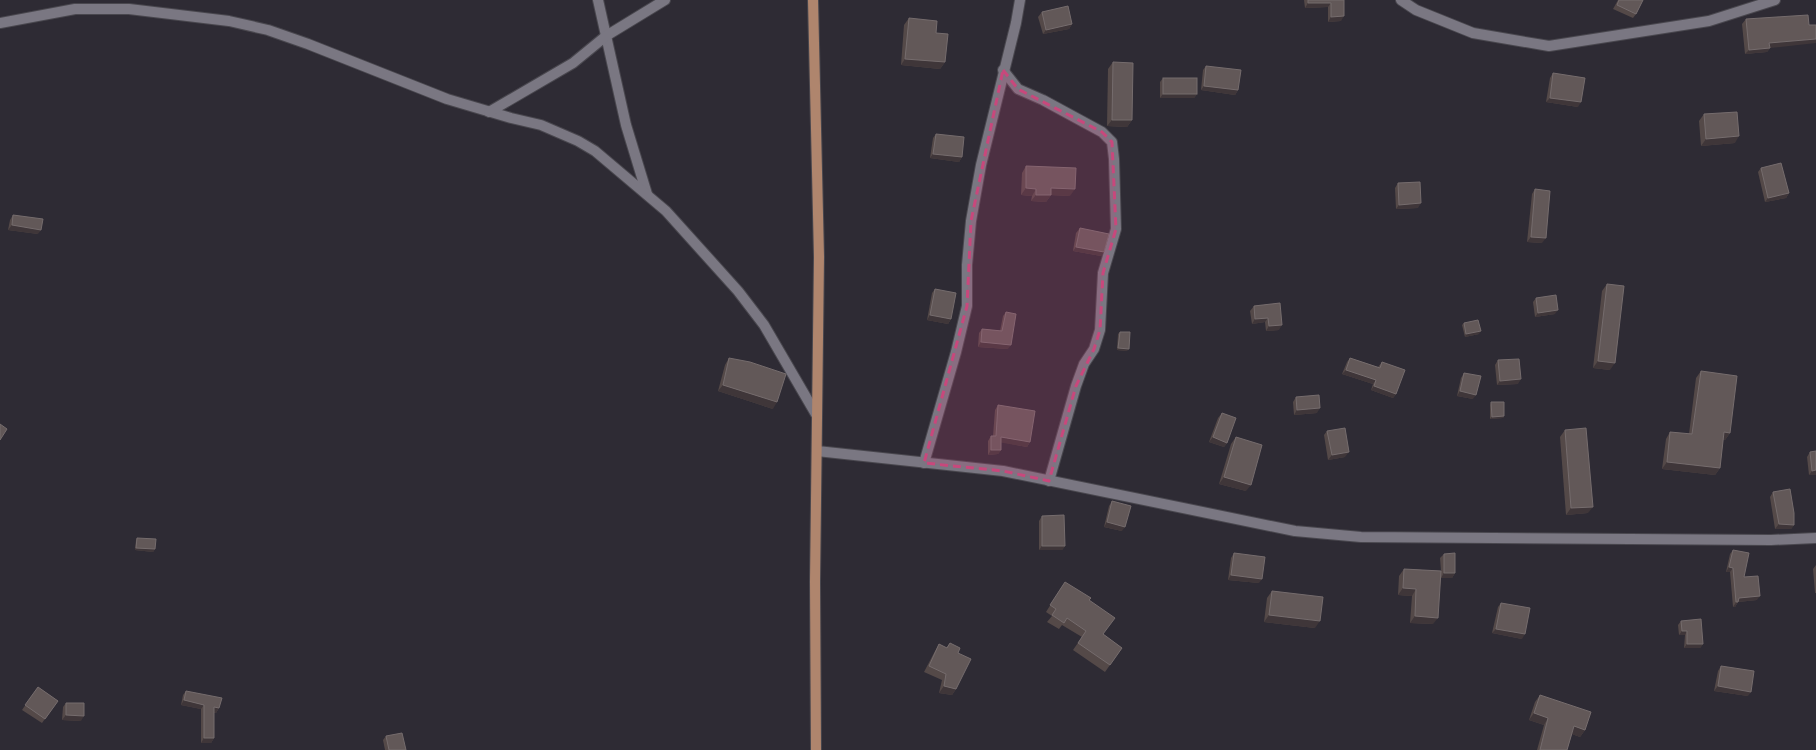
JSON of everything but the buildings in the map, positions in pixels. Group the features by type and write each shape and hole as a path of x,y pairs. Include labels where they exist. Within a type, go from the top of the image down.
{"main road":[{"path":"813,0 819,257 815,582 816,750"}],"street":[{"path":"598,0 626,125 647,194"},
{"path":"489,112 573,63 606,36 666,0"},
{"path":"924,463 956,352 967,306 967,265 971,221 981,165 1020,0"},
{"path":"1401,0 1416,10 1473,33 1549,46 1709,21 1775,0"},
{"path":"0,23 75,9 129,9 229,21 268,30 447,99 489,112 542,125 578,141 595,151 666,211 738,291 764,325 817,416"},
{"path":"1003,70 1018,89 1043,100 1102,132 1112,142 1114,159 1116,228 1103,273 1100,330 1094,350 1084,364 1076,386 1049,481"},
{"path":"817,451 1003,471 1295,531 1361,537 1764,540 1816,538"}],"highlighted area":[{"path":"1003,70 1018,89 1102,132 1112,142 1116,229 1103,273 1100,330 1094,349 1076,386 1049,481 1003,471 924,463 967,306 971,221"}]}
